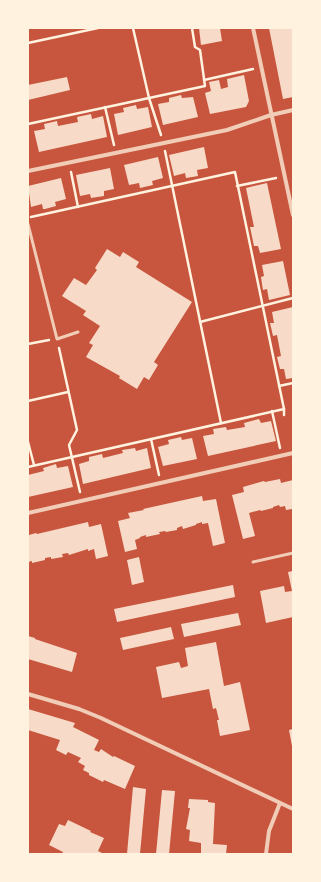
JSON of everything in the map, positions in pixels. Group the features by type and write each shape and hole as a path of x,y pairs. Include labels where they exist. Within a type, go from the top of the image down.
{"street":[{"path":"253,28 293,215"},
{"path":"28,171 227,130 271,115 293,110"},
{"path":"28,513 293,453"},
{"path":"28,694 79,709 100,718 293,809"},
{"path":"266,854 269,831 280,803"}],"lane":[{"path":"28,224 56,339 78,332"},
{"path":"253,562 293,553"}],"path":[{"path":"28,43 98,28"},
{"path":"133,28 149,98 164,143 221,423"},
{"path":"28,124 205,86 200,50 195,47 192,28"},
{"path":"204,80 262,66"},
{"path":"104,108 116,153"},
{"path":"69,163 78,206"},
{"path":"28,218 234,172 284,409 284,415"},
{"path":"237,186 285,176"},
{"path":"200,322 293,298"},
{"path":"28,344 56,339 77,430 70,445 82,501"},
{"path":"279,386 293,383"},
{"path":"28,401 68,392"},
{"path":"28,466 284,409"},
{"path":"272,411 282,455"},
{"path":"151,439 160,483"},
{"path":"28,442 34,465"}],"building":[{"path":"199,28 220,28 222,41 201,45"},
{"path":"269,28 292,28 293,97 283,99"},
{"path":"244,75 249,101 246,107 210,114 205,93 211,91 209,82 219,80 221,89 228,87 227,79"},
{"path":"67,77 70,90 28,100 28,85"},
{"path":"181,95 182,98 193,97 198,117 163,125 158,104 169,102 169,98"},
{"path":"136,105 137,109 148,107 152,127 118,135 114,114 124,112 123,108"},
{"path":"91,114 92,119 103,116 107,137 39,152 34,131 45,129 44,124 57,121 58,126 78,122 77,117"},
{"path":"204,147 208,168 197,170 198,176 186,178 185,173 174,176 169,155"},
{"path":"158,157 163,178 152,181 153,185 140,188 139,183 129,185 124,165"},
{"path":"110,168 114,189 104,191 104,196 91,198 90,194 80,196 76,175"},
{"path":"61,178 66,199 55,202 56,206 45,209 43,209 42,204 31,207 28,186"},
{"path":"267,183 281,249 260,253 258,246 254,246 250,227 254,227 246,188"},
{"path":"107,249 120,257 123,252 139,262 136,267 192,302 154,362 158,365 149,380 144,377 137,389 119,378 120,376 86,357 93,345 89,343 100,326 83,315 86,311 62,296 74,278 86,285 97,270 95,268"},
{"path":"283,261 290,295 269,300 267,289 263,290 261,277 264,276 262,265"},
{"path":"293,307 293,378 286,379 284,369 280,369 277,357 281,356 277,335 273,336 270,323 274,323 272,312"},
{"path":"259,419 261,423 271,421 276,441 208,456 203,436 214,434 213,429 226,427 227,430 245,427 244,423"},
{"path":"181,437 182,440 192,438 197,459 163,466 158,447 169,444 168,440"},
{"path":"135,448 136,451 147,448 151,468 83,484 79,464 89,461 89,457 102,454 103,458 123,453 122,450"},
{"path":"56,464 57,468 68,466 73,487 28,497 28,475 44,471 43,468"},
{"path":"280,479 281,483 293,480 292,509 286,510 285,506 280,507 279,505 273,508 249,513 255,536 243,539 232,495 244,492 243,487 264,481"},
{"path":"202,496 203,501 216,499 225,543 213,546 208,523 202,524 202,522 183,529 182,526 177,528 177,530 159,532 160,534 140,537 135,540 137,549 125,552 118,521 130,518 128,513"},
{"path":"88,522 89,527 101,524 108,556 96,559 94,549 88,551 88,549 69,555 68,553 62,554 63,557 51,559 51,557 32,563 32,561 28,562 29,535"},
{"path":"139,557 144,582 132,585 127,560"},
{"path":"293,571 293,617 266,623 260,591 284,586 285,592 292,591 288,572"},
{"path":"233,585 235,597 117,622 114,609"},
{"path":"238,613 241,625 184,637 181,624"},
{"path":"171,627 174,639 123,650 120,638"},
{"path":"28,636 77,653 72,672 28,659"},
{"path":"216,642 224,686 240,682 250,730 220,736 217,720 219,720 216,708 213,709 209,689 162,698 156,667 179,662 181,668 188,666 185,648"},
{"path":"28,709 75,723 73,727 99,740 94,750 99,752 101,749 113,757 114,756 135,766 125,789 104,780 103,782 89,775 89,773 83,770 85,766 78,762 81,758 68,752 66,755 56,750 60,740 28,730"},
{"path":"293,729 293,746 292,746 289,730"},
{"path":"133,787 146,789 140,854 127,854"},
{"path":"162,790 175,791 169,854 156,854"},
{"path":"189,799 208,800 208,802 215,803 213,844 227,845 226,854 201,854 201,843 189,841 190,830 186,829 190,808 188,808"},
{"path":"68,820 104,838 98,851 102,853 101,854 62,854 63,852 49,845 59,824 65,826"}]}
